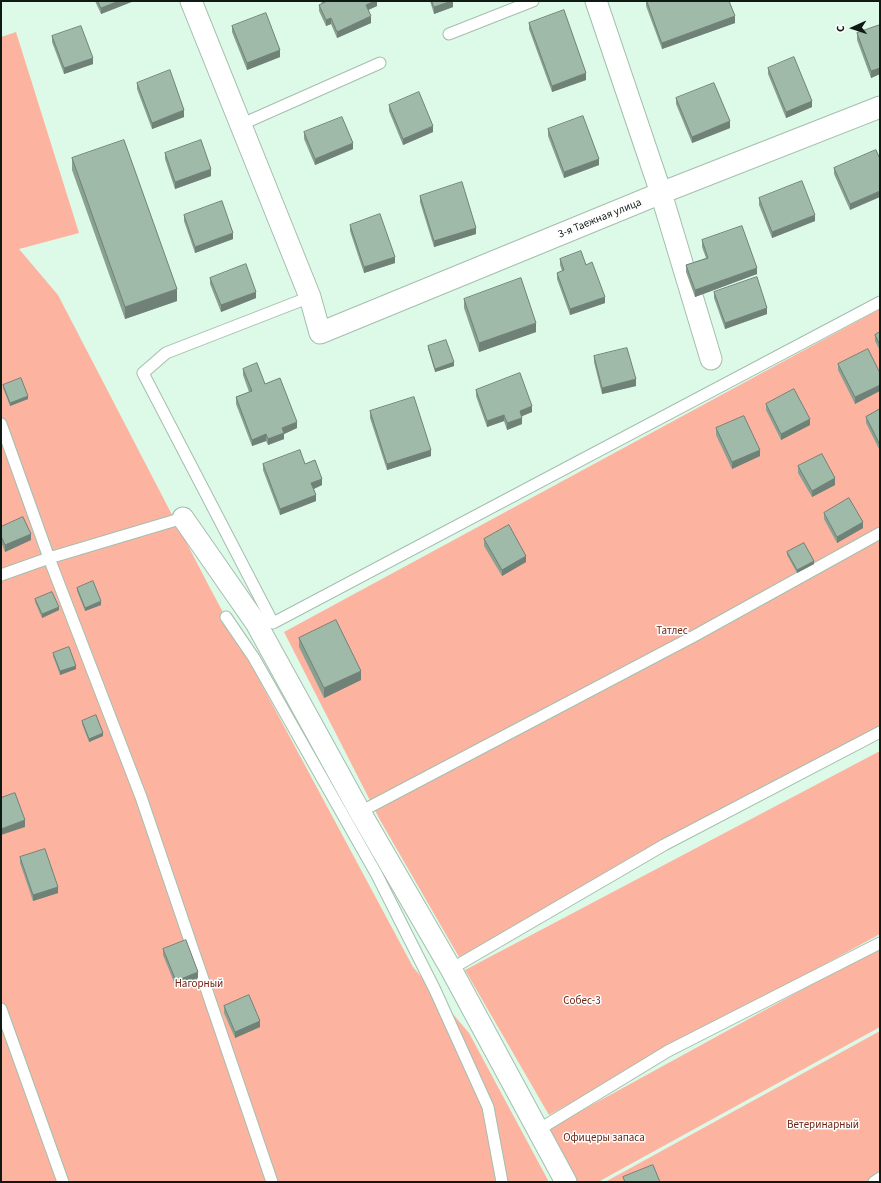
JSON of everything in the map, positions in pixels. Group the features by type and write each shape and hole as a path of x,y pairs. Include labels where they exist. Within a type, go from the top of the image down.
{"street":[{"path":"596,1 661,194 711,359"},
{"path":"194,2 240,125 310,297"},
{"name":"3-я Таежная улица","path":"310,297 320,333 661,194 880,107"},
{"path":"183,518 256,623 360,812 451,969 566,1182"}],"lane":[{"path":"449,34 533,1"},
{"path":"240,125 380,63"},
{"path":"310,297 166,353 143,373 273,623 880,302"},
{"path":"1,424 49,558 141,797 272,1182"},
{"path":"1,575 49,558 183,518"},
{"path":"360,812 696,635 880,534"},
{"path":"226,617 254,658 377,875 435,990 488,1107 502,1182"},
{"path":"451,969 664,845 880,732"},
{"path":"538,1130 668,1051 880,943"},
{"path":"1,1010 63,1182"},
{"path":"874,1182 880,1178"}],"green space":[{"name":"Нагорный","path":"16,32 79,233 19,249 58,295 210,588 413,967 469,1033 549,1182 1,1182 1,37"},
{"name":"Татлес","path":"880,309 880,729 459,957 380,820 284,632"},
{"name":"Собес-3","path":"880,751 880,934 549,1115 465,970"},
{"name":"Офицеры запаса","path":"880,947 880,1027 598,1182 576,1182 548,1129"},
{"name":"Ветеринарный","path":"880,1031 880,1182 605,1182"}],"building":[{"path":"98,1 119,1 101,8"},
{"path":"324,1 375,1 366,5 371,16 337,32 331,18 326,20 319,5 325,2"},
{"path":"432,1 452,1 434,7"},
{"path":"647,1 729,1 735,16 662,43"},
{"path":"564,10 586,73 552,86 529,23"},
{"path":"266,13 280,50 247,63 232,26"},
{"path":"880,25 880,68 871,71 857,33"},
{"path":"81,26 93,58 64,68 52,36"},
{"path":"794,57 812,101 786,112 768,68"},
{"path":"170,70 184,110 152,123 137,83"},
{"path":"714,83 730,121 692,137 676,98"},
{"path":"419,92 433,126 403,139 389,105"},
{"path":"583,116 599,159 564,172 548,129"},
{"path":"342,117 353,143 315,159 304,132"},
{"path":"124,140 177,289 125,307 72,158"},
{"path":"201,140 211,169 175,182 165,153"},
{"path":"876,150 880,159 880,191 850,204 834,168"},
{"path":"802,181 815,215 772,232 759,198"},
{"path":"462,182 476,228 434,241 420,196"},
{"path":"222,201 233,233 195,247 184,215"},
{"path":"380,214 395,257 364,267 350,225"},
{"path":"742,226 757,268 695,290 686,265 708,258 702,240"},
{"path":"581,251 586,265 592,262 605,297 570,309 557,273 564,270 560,259"},
{"path":"246,264 256,292 221,305 210,278"},
{"path":"757,277 767,308 725,323 714,292"},
{"path":"521,278 536,323 479,343 464,299"},
{"path":"880,332 880,345 875,335"},
{"path":"446,340 454,362 435,369 428,346"},
{"path":"627,348 636,379 602,388 594,356"},
{"path":"868,349 880,373 880,385 855,397 838,364"},
{"path":"257,363 265,384 280,378 297,422 282,428 284,433 268,439 266,434 252,440 236,397 252,391 243,369"},
{"path":"520,373 532,406 520,411 522,418 507,423 504,415 487,421 476,390"},
{"path":"21,378 28,396 10,403 3,385"},
{"path":"794,389 810,419 781,434 766,404"},
{"path":"414,397 431,450 387,464 370,411"},
{"path":"880,409 880,445 866,417"},
{"path":"744,416 760,450 732,462 716,428"},
{"path":"300,450 305,464 315,460 322,479 311,483 316,495 280,509 263,464"},
{"path":"822,454 835,478 812,491 798,466"},
{"path":"849,498 863,522 837,537 824,513"},
{"path":"23,517 31,534 5,545 1,536 1,527"},
{"path":"509,525 526,556 502,570 484,539"},
{"path":"804,543 814,561 797,570 787,552"},
{"path":"93,581 101,601 85,608 77,588"},
{"path":"52,592 59,607 42,614 35,599"},
{"path":"336,620 361,671 324,688 299,638"},
{"path":"69,647 76,666 60,671 53,653"},
{"path":"96,715 103,733 89,739 82,721"},
{"path":"15,793 25,820 1,829 1,798"},
{"path":"45,849 58,887 33,895 20,857"},
{"path":"186,940 198,972 176,981 163,949"},
{"path":"249,995 260,1021 235,1032 224,1006"},
{"path":"653,1165 660,1182 625,1182 623,1177"}]}
